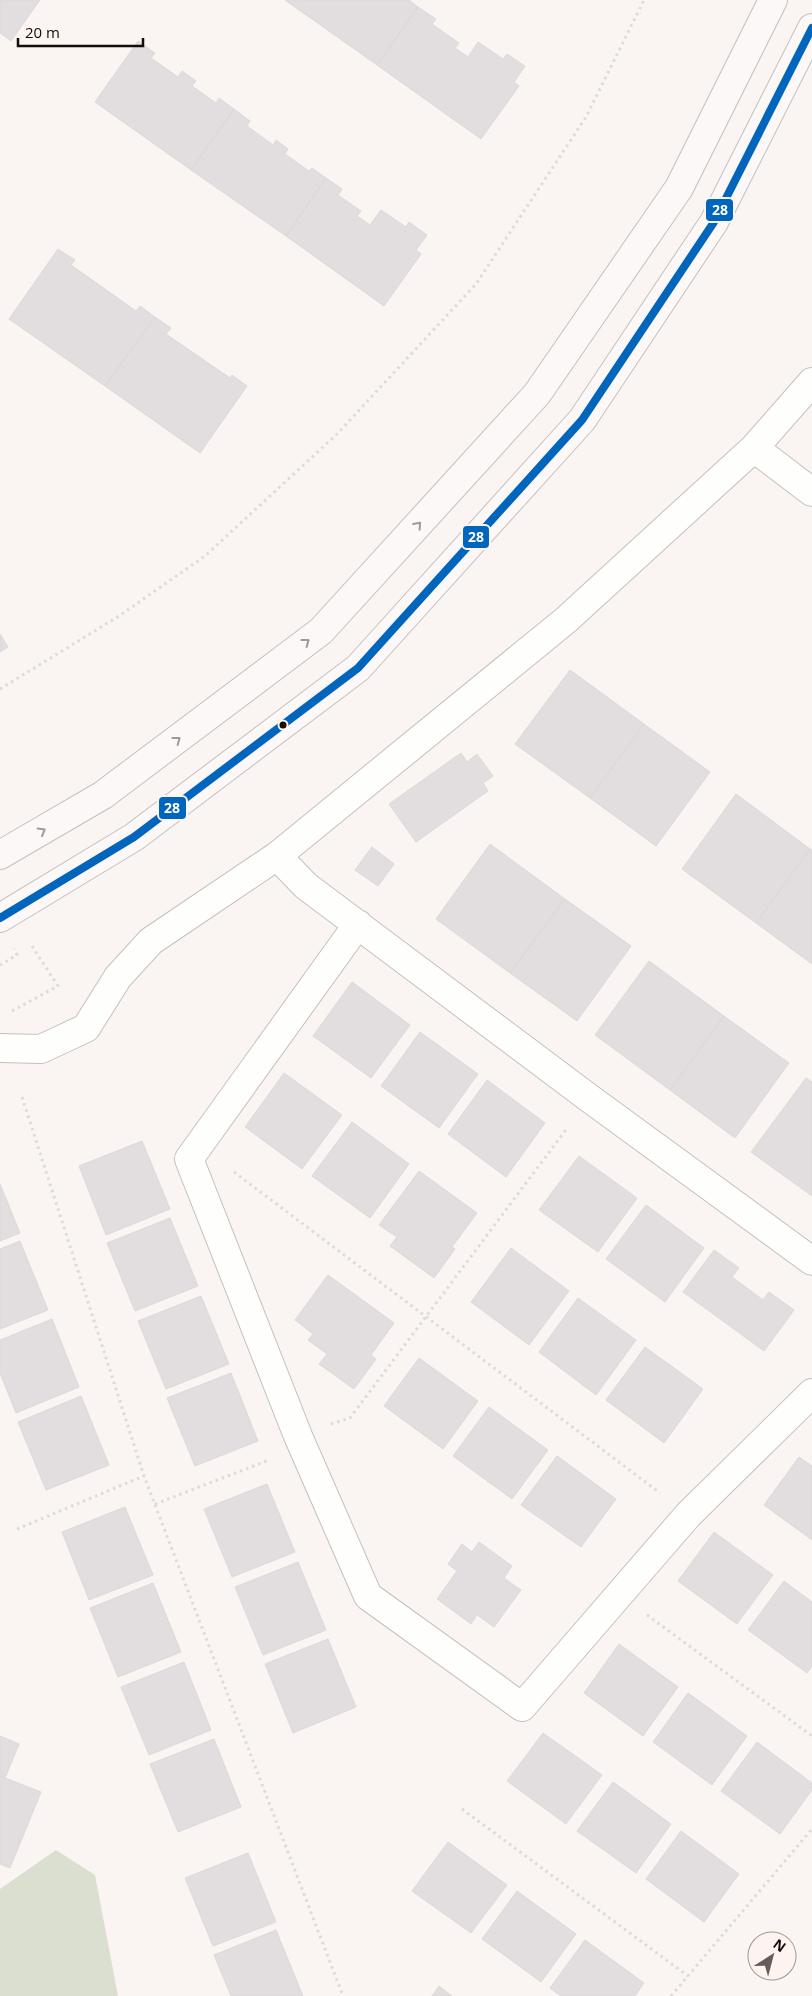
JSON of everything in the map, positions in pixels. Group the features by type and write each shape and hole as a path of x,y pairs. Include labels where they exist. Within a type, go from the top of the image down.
{"street":[{"path":"0,855 103,795 321,631 531,402 679,188 773,0"},
{"path":"0,918 134,837 358,668 582,420 714,222 812,28"},
{"path":"0,1048 41,1049 86,1028 118,977 151,941 277,856 566,620 754,448 812,382"},
{"path":"754,448 812,492"},
{"path":"277,856 306,886 589,1098 812,1261"},
{"path":"358,924 189,1159 301,1442 368,1596 522,1707 688,1515 812,1392"}],"path":[{"path":"0,689 119,616 205,556 337,434 476,284 586,117 644,0"},
{"path":"8,1013 58,986 30,942"},
{"path":"0,965 9,960"},
{"path":"22,1097 144,1476 343,1996"},
{"path":"155,1504 301,1442 350,1418 589,1098"},
{"path":"199,1145 688,1515"},
{"path":"17,1530 144,1476"},
{"path":"620,1595 812,1736"},
{"path":"462,1809 688,1976"},
{"path":"671,1996 812,1829"}],"green space":[{"path":"56,1850 95,1875 118,1996 0,1996 0,1889"}],"building":[{"path":"0,0 40,0 11,41 0,33"},
{"path":"285,0 409,0 418,7 377,65"},
{"path":"418,7 436,19 432,24 459,43 455,48 468,57 478,42 503,59 507,54 525,66 514,82 519,86 481,139 377,65"},
{"path":"138,41 155,53 151,58 178,77 182,71 196,81 192,86 216,103 219,98 234,109 191,170 95,102"},
{"path":"234,109 250,121 247,126 273,145 276,140 288,149 285,154 309,171 312,168 326,178 286,236 191,170"},
{"path":"326,178 342,189 338,195 361,211 357,216 370,225 381,210 406,227 409,222 427,235 416,250 421,254 384,306 286,236"},
{"path":"58,249 75,260 71,265 136,311 140,306 155,317 105,386 9,319"},
{"path":"155,317 171,328 166,334 230,378 232,375 247,386 200,453 105,386"},
{"path":"0,634 8,647 0,652"},
{"path":"570,670 644,724 590,798 515,744"},
{"path":"644,724 710,772 656,846 590,798"},
{"path":"461,753 467,762 477,754 493,776 483,783 488,791 416,842 389,804"},
{"path":"736,794 810,849 756,923 682,869"},
{"path":"490,844 565,899 510,973 436,919"},
{"path":"372,847 394,864 378,886 355,870"},
{"path":"810,849 812,850 812,964 756,923"},
{"path":"565,899 631,946 577,1021 510,973"},
{"path":"649,961 724,1016 670,1090 595,1035"},
{"path":"352,982 410,1025 371,1078 313,1036"},
{"path":"724,1016 789,1063 735,1138 670,1090"},
{"path":"420,1032 478,1074 439,1128 381,1086"},
{"path":"284,1073 342,1115 302,1169 245,1127"},
{"path":"806,1078 812,1082 812,1196 751,1152"},
{"path":"487,1080 545,1123 506,1177 448,1134"},
{"path":"352,1122 409,1164 370,1218 312,1176"},
{"path":"142,1141 170,1209 106,1235 79,1166"},
{"path":"579,1156 637,1198 598,1252 539,1210"},
{"path":"419,1171 477,1213 452,1247 455,1249 434,1278 390,1246 397,1237 379,1225"},
{"path":"0,1184 20,1233 0,1241"},
{"path":"646,1205 704,1248 665,1302 606,1259"},
{"path":"170,1218 198,1286 135,1311 107,1243"},
{"path":"20,1241 48,1310 0,1329 0,1249"},
{"path":"511,1248 569,1291 529,1345 471,1302"},
{"path":"714,1250 739,1268 732,1277 763,1300 769,1292 794,1310 764,1351 683,1292"},
{"path":"328,1275 394,1323 371,1355 376,1359 354,1389 319,1364 327,1354 308,1340 313,1334 295,1320"},
{"path":"201,1296 229,1364 166,1389 138,1321"},
{"path":"578,1298 636,1340 596,1395 539,1352"},
{"path":"52,1319 79,1387 16,1413 0,1373 0,1340"},
{"path":"645,1347 703,1389 664,1443 606,1400"},
{"path":"419,1358 478,1401 443,1449 384,1406"},
{"path":"231,1373 258,1441 195,1466 167,1398"},
{"path":"81,1396 109,1465 46,1490 18,1422"},
{"path":"489,1407 548,1450 512,1499 453,1456"},
{"path":"557,1456 616,1499 581,1547 521,1505"},
{"path":"799,1457 812,1466 812,1540 764,1505"},
{"path":"267,1484 295,1552 232,1577 204,1509"},
{"path":"125,1507 153,1575 89,1600 62,1532"},
{"path":"714,1532 773,1575 737,1624 678,1581"},
{"path":"479,1542 512,1566 504,1578 521,1590 494,1627 477,1615 471,1624 437,1599 457,1571 448,1564 462,1544 472,1552"},
{"path":"298,1562 326,1630 263,1655 235,1587"},
{"path":"784,1581 812,1602 812,1666 807,1673 748,1630"},
{"path":"153,1583 181,1652 118,1677 90,1608"},
{"path":"328,1639 356,1707 293,1733 265,1664"},
{"path":"619,1644 678,1687 643,1736 584,1693"},
{"path":"184,1662 211,1730 149,1755 121,1687"},
{"path":"688,1693 747,1736 712,1785 653,1742"},
{"path":"543,1733 602,1775 566,1824 507,1781"},
{"path":"0,1736 19,1744 5,1778 41,1792 10,1868 0,1864"},
{"path":"214,1739 241,1807 178,1832 150,1764"},
{"path":"757,1742 812,1783 812,1790 780,1834 721,1791"},
{"path":"613,1782 671,1824 636,1873 577,1831"},
{"path":"681,1831 739,1874 704,1922 646,1879"},
{"path":"448,1842 507,1885 471,1933 412,1891"},
{"path":"248,1853 276,1922 213,1946 185,1878"},
{"path":"517,1891 576,1934 541,1982 482,1939"},
{"path":"276,1930 303,1996 231,1996 214,1955"},
{"path":"585,1940 644,1983 635,1996 561,1996 550,1988"},
{"path":"439,1986 452,1996 432,1996"}],"transit line":[{"name":"28","path":"0,918 134,837 358,668 582,420 714,222 812,28"}]}
